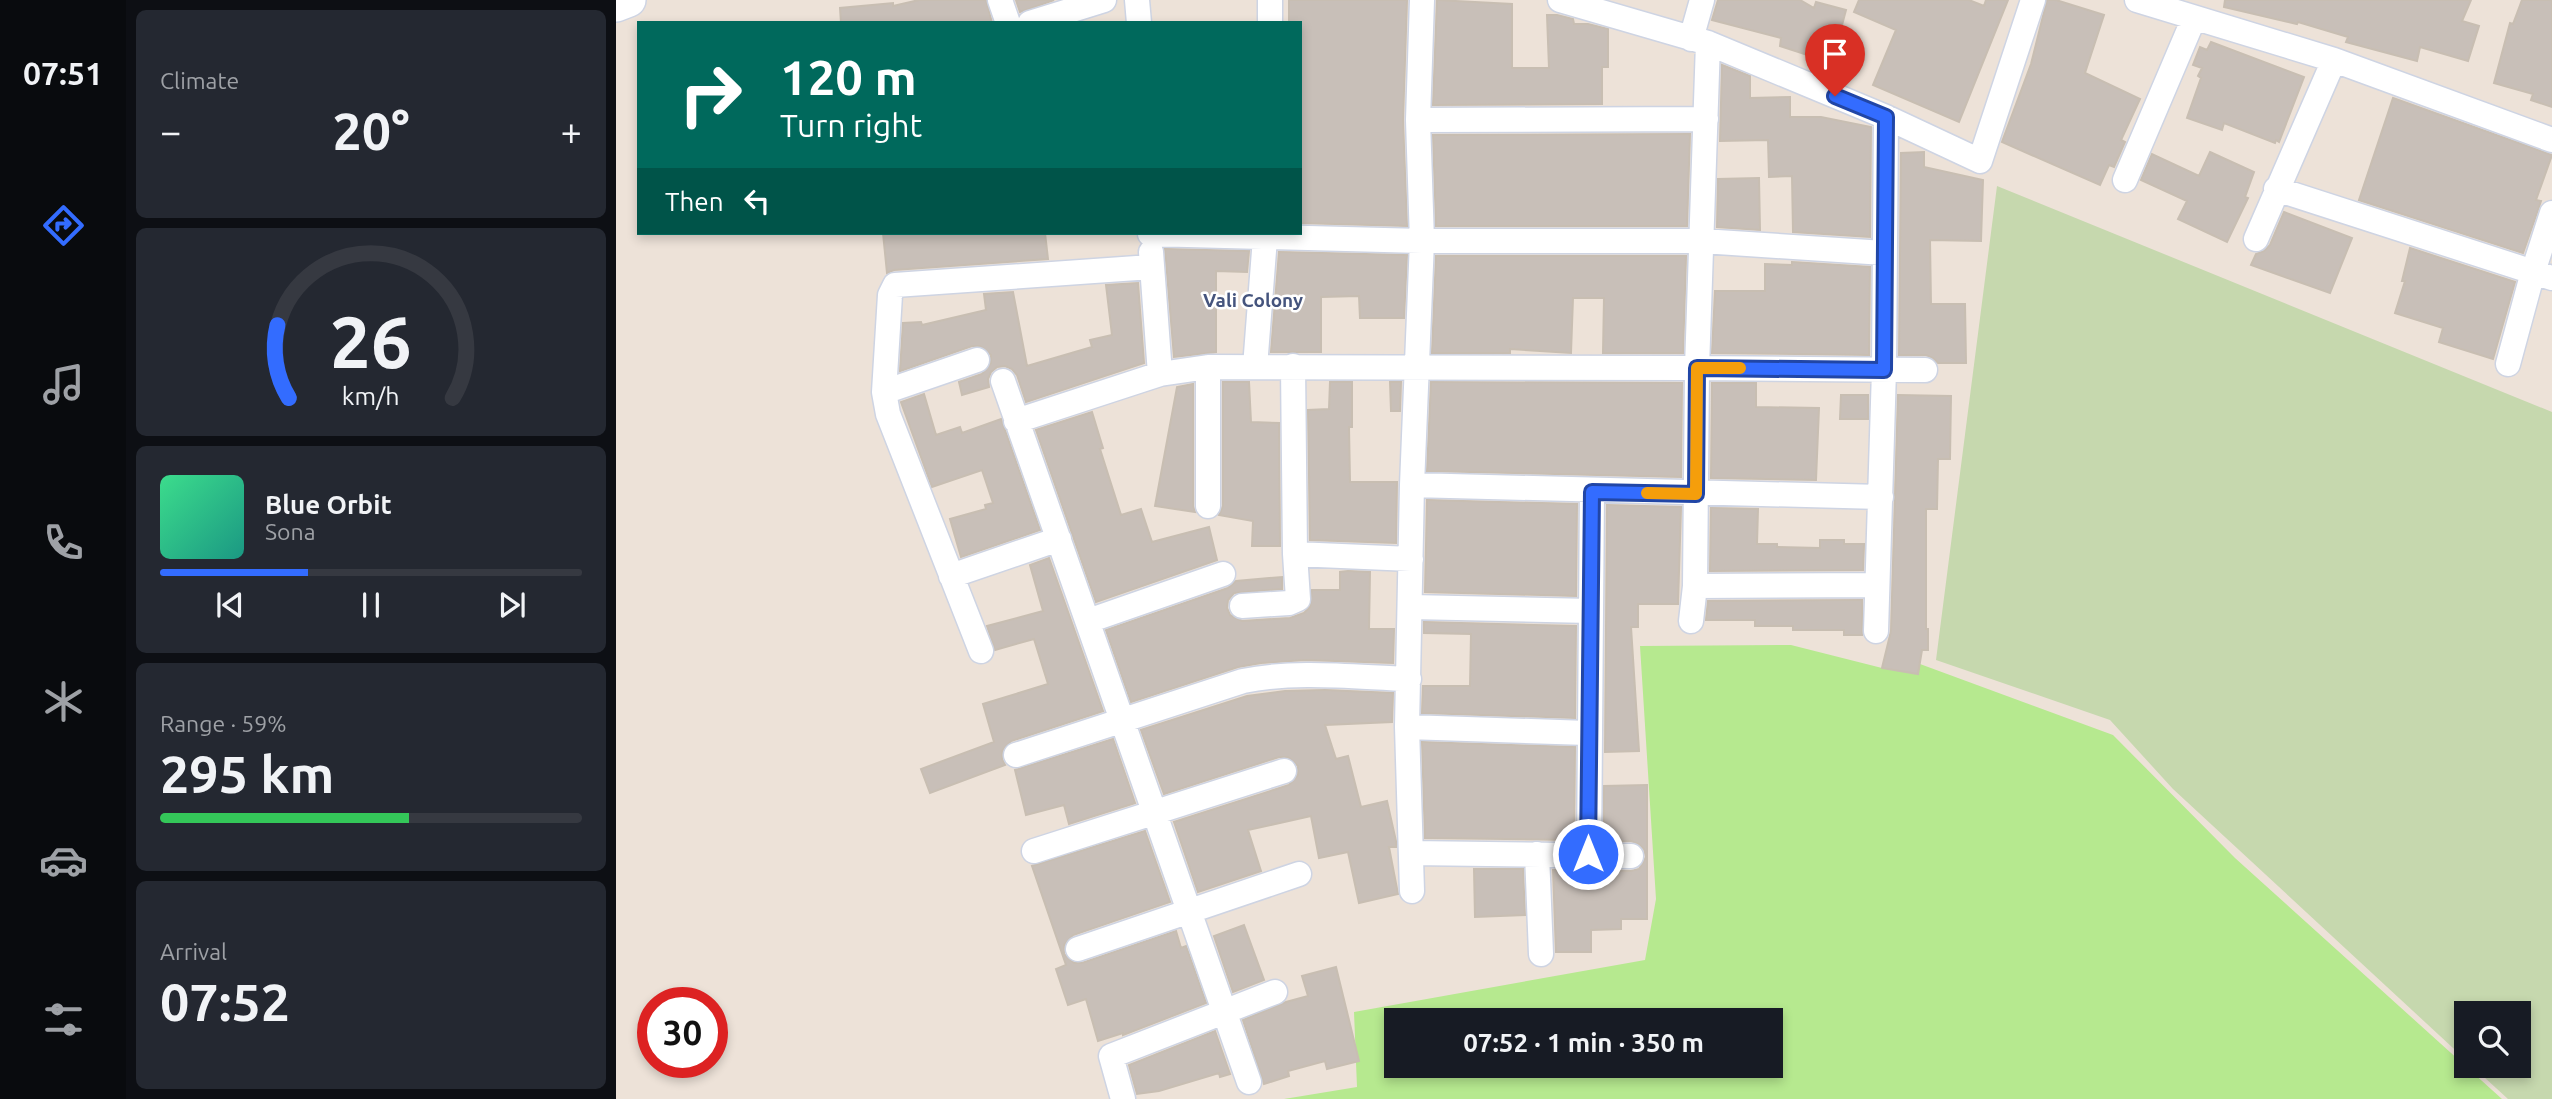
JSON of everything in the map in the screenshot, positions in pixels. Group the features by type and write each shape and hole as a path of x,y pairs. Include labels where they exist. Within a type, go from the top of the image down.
{"street":[{"path":"616,5 629,0"},
{"path":"1000,0 1007,21"},
{"path":"1036,21 1104,0"},
{"path":"1137,0 1139,21"},
{"path":"1270,0 1270,21"},
{"path":"1412,891 1407,727 1412,485 1422,242 1418,120 1422,0"},
{"path":"1560,0 1700,41 1886,117 1980,161 2033,0"},
{"path":"1691,621 1695,586 1697,368 1706,119 1700,41 1702,0"},
{"path":"2137,0 2334,60 2552,140"},
{"path":"2125,180 2194,18"},
{"path":"2256,239 2334,60"},
{"path":"1876,631 1884,370 1886,117"},
{"path":"1418,120 1706,119"},
{"path":"2277,189 2542,275"},
{"path":"2508,364 2542,275 2552,213"},
{"path":"1150,235 1160,374"},
{"path":"1196,235 1422,242 1702,241 1884,253"},
{"path":"1255,367 1265,238"},
{"path":"981,650 888,414 884,392 890,295 895,285 1151,267"},
{"path":"884,392 977,360"},
{"path":"1242,606 1289,603 1298,599 1293,366"},
{"path":"1208,367 1208,506"},
{"path":"1016,421 1160,374 1208,367 1925,370"},
{"path":"1003,381 1249,1082"},
{"path":"1412,485 1592,492 1881,497"},
{"path":"1588,854 1592,492"},
{"path":"951,576 1059,539"},
{"path":"1295,554 1411,559"},
{"path":"1088,621 1223,574"},
{"path":"1695,586 1877,585"},
{"path":"1411,607 1591,611"},
{"path":"1016,755 1243,681 1263,677 1284,674 1409,679"},
{"path":"1407,727 1588,733"},
{"path":"1034,852 1284,771"},
{"path":"1411,853 1631,856"},
{"path":"1537,854 1541,954"},
{"path":"1078,950 1299,874"},
{"path":"1123,1099 1111,1056 1275,992"}],"green space":[{"path":"1997,186 2552,412 2552,1099 2508,1099 2485,1078 2531,1078 2531,1001 2454,1001 2454,1049 2173,789 2110,720 1936,660"},
{"path":"1791,645 1917,674 1920,664 2113,735 2235,858 2454,1056 2454,1078 2479,1078 2502,1099 1284,1099 1357,1087 1354,1012 1645,960 1656,899 1640,646"}],"building":[{"path":"919,0 986,0 991,21 841,21 840,8 893,3 893,6"},
{"path":"1016,0 1054,0 1020,12"},
{"path":"1289,0 1407,0 1403,120 1407,226 1302,223 1302,21 1289,21"},
{"path":"1437,0 1512,4 1512,68 1549,68 1547,15 1573,19 1574,24 1608,29 1608,67 1602,67 1602,104 1433,105"},
{"path":"1718,0 1800,0 1814,8 1816,2 1846,10 1832,63 1780,46 1781,38 1712,20"},
{"path":"1859,0 1969,0 1984,6 1986,0 2008,0 1959,122 1873,85 1896,30 1854,12"},
{"path":"2047,0 2056,0 2104,15 2085,73 2140,99 2121,140 2125,142 2114,167 2109,165 2100,185 2002,142 2031,64"},
{"path":"2225,0 2471,0 2462,21 2479,26 2468,61 2420,47 2417,61 2346,42 2348,37 2298,22 2297,24 2224,7"},
{"path":"2522,0 2552,0 2552,107 2531,100 2533,94 2494,83 2510,23 2513,24"},
{"path":"2211,42 2304,77 2279,142 2276,140 2275,143 2224,123 2222,130 2187,118 2201,78 2198,76 2202,68 2193,65 2200,47 2207,50"},
{"path":"1722,65 1750,76 1750,98 1790,97 1790,117 1821,117 1871,127 1870,237 1793,232 1792,176 1769,177 1768,140 1720,141"},
{"path":"2393,98 2552,155 2536,200 2541,201 2523,253 2359,200"},
{"path":"1690,134 1687,226 1436,226 1433,135"},
{"path":"1924,152 1924,167 1983,180 1981,241 1930,240 1931,304 1965,304 1966,363 1938,363 1926,355 1899,355 1901,153"},
{"path":"2210,152 2254,172 2245,197 2248,198 2227,242 2178,219 2187,201 2141,180 2152,154 2199,176"},
{"path":"1759,178 1760,230 1717,227 1718,179"},
{"path":"2284,212 2352,238 2330,293 2251,265 2256,254 2270,245"},
{"path":"883,235 1045,235 1048,259 894,270 887,273"},
{"path":"2410,248 2515,282 2493,359 2439,342 2443,328 2395,313 2405,281 2402,281"},
{"path":"1165,249 1249,251 1247,272 1216,271 1216,352 1174,357"},
{"path":"1279,252 1407,255 1404,318 1360,318 1359,296 1321,297 1321,352 1271,352"},
{"path":"1436,256 1686,256 1683,353 1603,353 1604,298 1573,298 1571,353 1510,349 1510,353 1432,353"},
{"path":"1792,262 1870,267 1869,355 1712,353 1715,291 1765,291 1765,264 1792,265"},
{"path":"1138,283 1144,363 1026,402 1017,375 1005,366 997,367 991,372 989,387 962,395 959,382 982,374 991,363 991,355 980,346 972,346 900,371 903,323 921,322 922,325 986,310 984,294 1013,292 1027,366 1092,347 1090,340 1112,335 1106,285"},
{"path":"1223,382 1249,382 1251,422 1279,423 1280,546 1252,546 1253,521 1219,515 1223,506"},
{"path":"1330,382 1352,382 1350,482 1397,482 1396,543 1310,540 1308,410 1329,409"},
{"path":"1390,382 1401,382 1400,411 1391,411"},
{"path":"1431,382 1682,383 1681,477 1427,471"},
{"path":"1712,383 1756,383 1756,407 1819,408 1816,480 1711,478"},
{"path":"1193,384 1195,512 1155,506 1177,387"},
{"path":"924,394 936,435 960,427 962,433 1001,419 1040,530 961,557 950,519 986,509 985,505 993,503 982,470 932,487 901,402"},
{"path":"1841,395 1868,395 1868,419 1840,419"},
{"path":"1898,395 1951,396 1950,459 1938,459 1937,509 1926,509 1928,650 1922,650 1918,674 1882,668 1891,631"},
{"path":"1092,412 1103,448 1100,449 1121,515 1141,509 1152,542 1209,527 1217,560 1096,602 1036,430"},
{"path":"1427,500 1577,504 1576,596 1425,592"},
{"path":"1607,505 1681,507 1678,604 1638,604 1638,627 1631,627 1639,751 1605,752"},
{"path":"1711,508 1758,509 1757,544 1820,548 1820,540 1844,540 1844,544 1864,544 1863,570 1710,571"},
{"path":"1049,558 1103,711 1011,741 1002,751 1005,765 930,793 921,769 994,742 983,704 1048,684 1034,639 995,650 987,626 1043,611 1030,565"},
{"path":"1340,572 1370,572 1369,629 1394,629 1393,663 1305,660 1261,663 1238,667 1131,702 1106,630 1228,588 1236,581 1282,577 1282,589 1234,593 1228,600 1227,608 1230,615 1242,621 1290,618 1304,613 1310,607 1312,590 1340,590"},
{"path":"1862,600 1862,635 1844,635 1844,630 1793,630 1793,626 1755,626 1755,620 1706,620 1708,601"},
{"path":"1424,622 1576,626 1575,718 1422,713 1423,686 1470,686 1471,634 1424,633"},
{"path":"1325,690 1393,693 1392,722 1325,725 1336,759 1348,756 1361,807 1387,801 1396,841 1396,847 1389,847 1398,894 1359,903 1348,852 1319,858 1311,816 1248,830 1261,871 1198,892 1174,822 1289,785 1298,775 1298,766 1288,757 1279,757 1164,794 1141,730 1247,696"},
{"path":"1113,739 1135,803 1069,824 1064,805 1026,815 1015,770"},
{"path":"1422,742 1575,747 1574,840 1425,838"},
{"path":"1647,785 1647,919 1621,919 1621,929 1591,930 1591,952 1556,952 1553,870 1639,869 1646,857 1639,844 1631,841 1604,841 1604,786"},
{"path":"1145,831 1170,902 1073,935 1064,945 1064,954 1074,963 1082,963 1176,931 1181,948 1186,946 1206,1003 1123,1035 1098,1041 1086,999 1068,1005 1056,969 1066,965 1032,866"},
{"path":"1474,869 1523,869 1525,915 1475,917"},
{"path":"1244,925 1264,980 1233,992 1214,936"},
{"path":"1336,967 1359,1061 1327,1069 1325,1061 1288,1071 1289,1076 1264,1084 1243,1020 1308,996 1302,976"},
{"path":"1215,1031 1230,1074 1220,1077 1219,1073 1159,1091 1137,1094 1129,1065"}],"slow traffic":[{"path":"1647,493 1696,494 1697,368 1740,368"}],"district":[{"name":"Vali Colony","path":"1253,300"}],"route":[{"path":"1588,854 1592,492 1696,494 1697,368 1884,370 1886,117 1835,96"}]}
